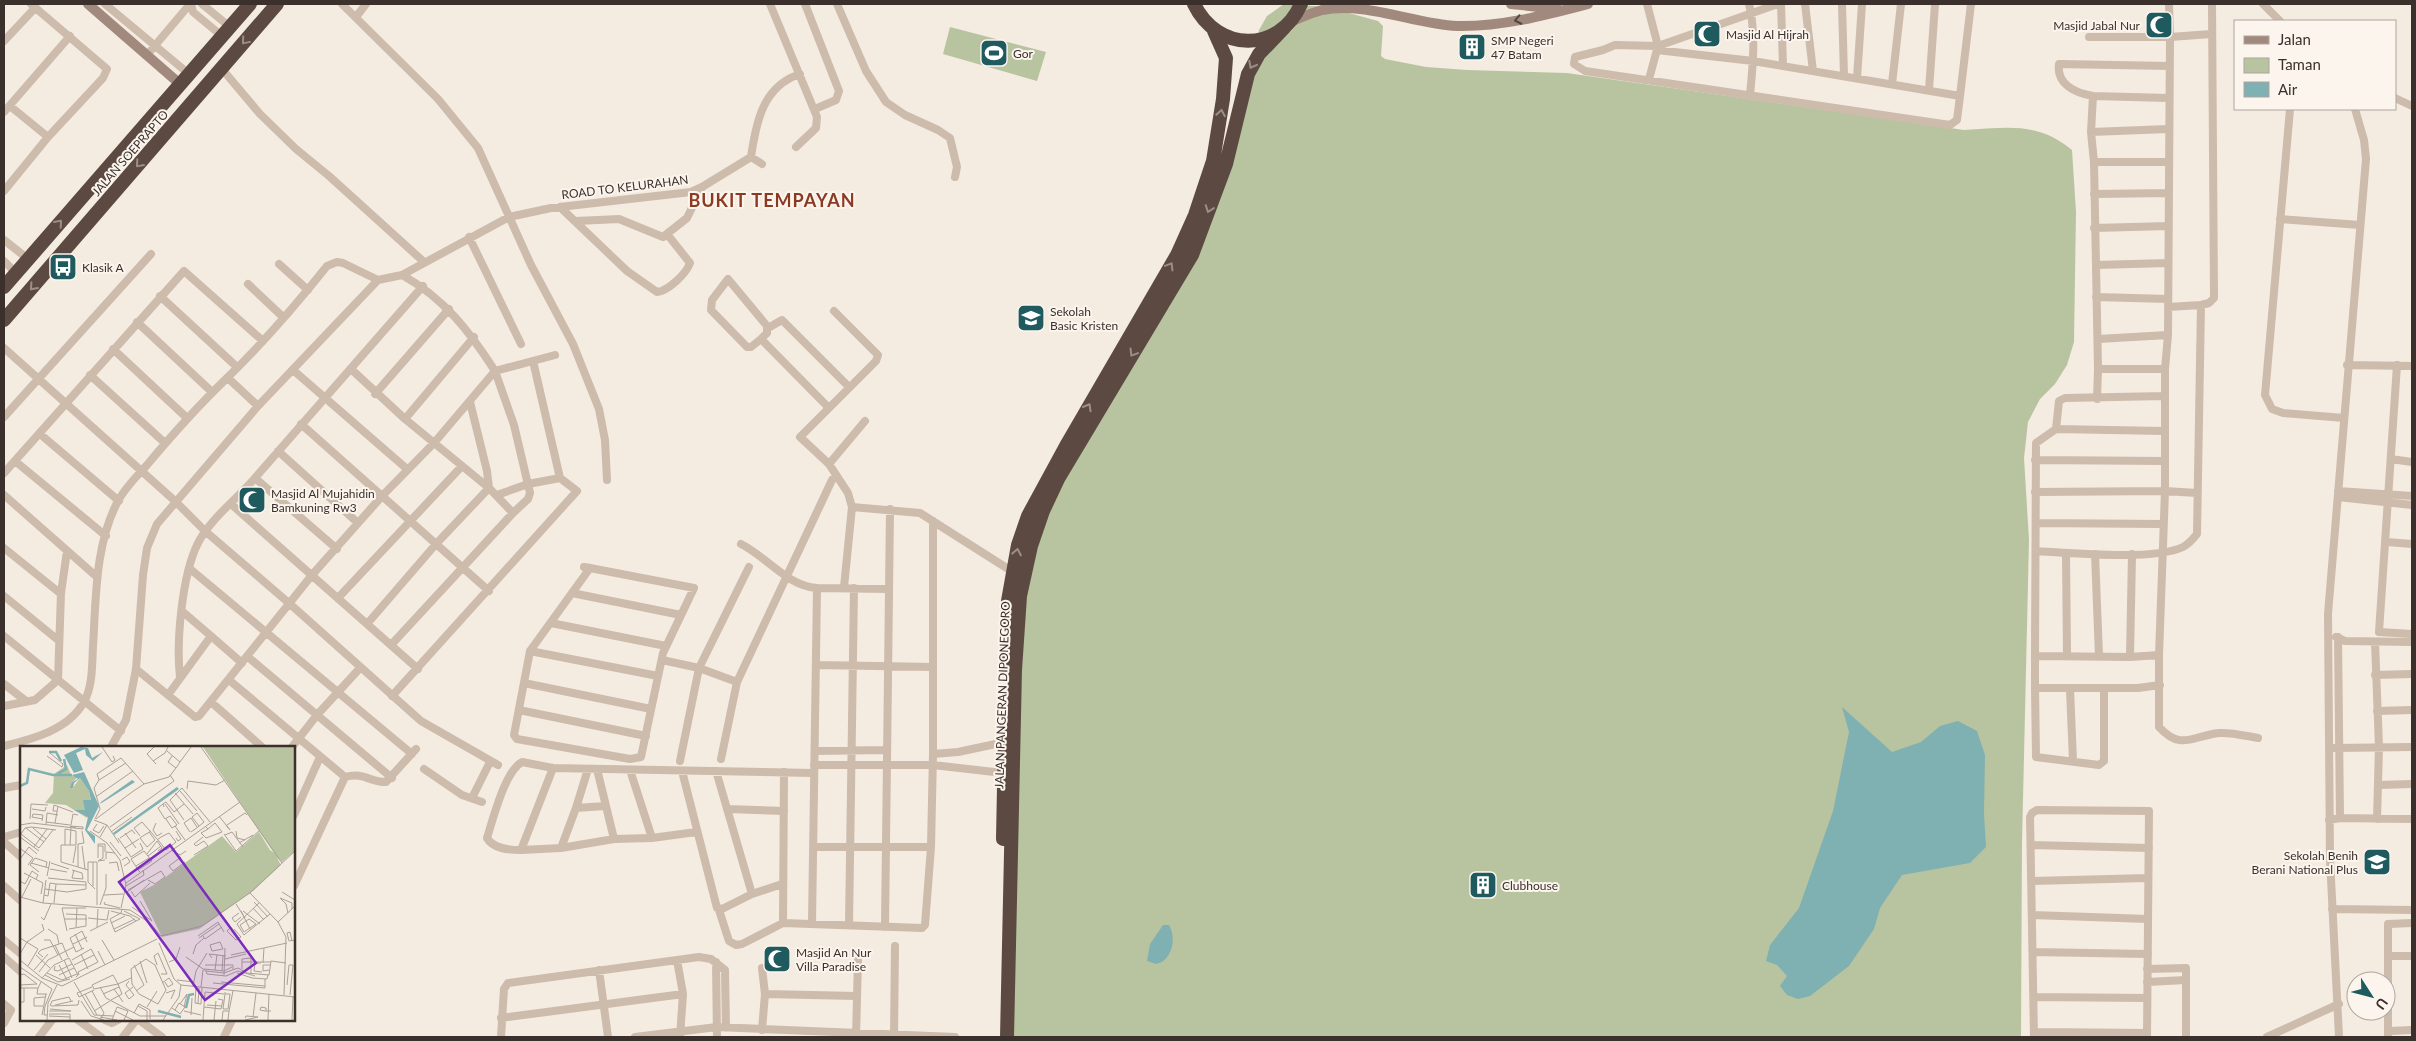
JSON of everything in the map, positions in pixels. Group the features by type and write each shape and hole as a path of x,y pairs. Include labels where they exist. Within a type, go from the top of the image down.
{"highway":[{"name":"JALAN SOEPRAPTO","path":"4,287 250,4"},
{"name":"JALAN SOEPRAPTO","path":"4,320 277,4"},
{"path":"1194,4 1200,17 1214,31 1231,39 1249,41 1267,38 1287,25"},
{"name":"JALAN PANGERAN DIPONEGORO","path":"1007,1037 1015,670 1020,596 1031,546 1043,511 1058,479 1192,255 1226,164 1248,74 1259,54 1296,15 1301,4"},
{"name":"JALAN PANGERAN DIPONEGORO","path":"998,1037 1008,601 1018,545 1028,516 1070,437 1177,255 1195,215 1213,161 1223,99 1226,58 1214,31"}],"main road":[{"path":"88,4 147,55 185,79"},
{"path":"1511,4 1566,10"},
{"path":"1287,25 1323,10 1362,10 1455,26 1479,26 1500,24 1588,4"}],"street":[{"path":"105,4 155,45 185,79"},
{"path":"147,55 191,4"},
{"path":"191,4 193,12 226,32"},
{"path":"202,4 226,32"},
{"path":"342,4 438,98 478,148 535,274 573,344 598,409 605,440 607,480"},
{"path":"356,17 366,4"},
{"path":"770,4 815,109 818,122 816,128 796,147"},
{"path":"805,4 839,91 836,100 815,109"},
{"path":"837,4 866,71 886,102 905,115 938,130 950,138 957,167 955,177"},
{"path":"1647,4 1658,48 1649,79"},
{"path":"1749,4 1753,61 1750,94"},
{"path":"1658,48 1779,4 1783,66"},
{"path":"1805,4 1813,71"},
{"path":"1842,4 1844,76"},
{"path":"1857,78 1862,4"},
{"path":"1892,84 1901,4"},
{"path":"1929,90 1935,4"},
{"path":"1960,96 1753,61 1658,48 1615,45 1600,52 1578,55 1574,59 1577,68 1585,71 1950,125 1957,120 1960,96 1971,4"},
{"path":"2169,4 2170,66 2167,162 2169,193 2168,335 2165,369 2165,491 2162,524 2159,726 2169,737 2184,742 2221,733 2258,738"},
{"path":"2168,307 2201,305 2209,303 2214,298 2212,4"},
{"path":"2263,4 2279,20"},
{"path":"4,41 33,6 106,66 104,78 48,137 4,191"},
{"path":"2089,37 2170,37 2211,34"},
{"path":"4,112 70,36"},
{"path":"2168,98 2082,94 2067,86 2060,77 2059,64 2170,66"},
{"path":"222,69 260,114 296,149 329,176 424,262"},
{"path":"762,164 751,157 755,127 763,108 781,82 800,74"},
{"path":"2093,96 2091,132 2094,162 2098,339 2096,399"},
{"path":"2396,98 2412,106"},
{"path":"10,106 48,137"},
{"path":"2290,110 2265,395 2272,409 2283,413 2344,418"},
{"path":"2339,1037 2339,1004 2332,909 2329,820 2328,614 2347,366 2366,159 2364,140 2355,110"},
{"path":"2091,132 2168,129"},
{"name":"ROAD TO KELURAHAN","path":"378,280 402,275 509,217 560,207 691,192 751,157"},
{"path":"2094,162 2167,162"},
{"path":"576,221 619,219 658,237 667,234 687,218 702,187"},
{"path":"2094,194 2169,193"},
{"path":"560,207 628,271 657,292 664,290 678,279 690,264 667,234"},
{"path":"2280,219 2360,225"},
{"path":"2094,228 2168,226"},
{"path":"469,237 521,344"},
{"path":"4,240 28,259"},
{"path":"4,418 151,254"},
{"path":"4,262 16,273"},
{"path":"4,746 22,742 62,725 77,712 85,701 92,662 97,576 106,536 118,501 141,472 212,392 263,341 328,266 337,262 378,280 258,406 157,524 147,548 143,575 136,669 126,720 112,746"},
{"path":"2096,265 2168,263"},
{"path":"279,264 308,290"},
{"path":"4,473 160,296 185,271 263,341"},
{"path":"391,645 530,496 514,425 496,371 474,337 449,309 423,286 402,275"},
{"path":"768,328 728,279 712,300 711,310 747,347 751,347 761,339 768,328 782,320 849,388"},
{"path":"248,284 283,317"},
{"path":"180,677 178,662 189,568 198,543 205,531 255,478 423,286"},
{"path":"160,296 237,366"},
{"path":"2096,297 2168,299"},
{"path":"2036,551 2095,554 2163,553 2184,547 2197,534 2201,305"},
{"path":"375,394 449,309"},
{"path":"834,311 878,355 876,360 800,437 829,464 848,494 852,507 844,587"},
{"path":"137,322 212,392"},
{"path":"2098,339 2168,335"},
{"path":"405,420 474,337"},
{"path":"761,339 829,408"},
{"path":"4,348 141,472 176,501 205,531 421,721 498,765"},
{"path":"113,349 188,418"},
{"path":"136,669 195,717 199,716 312,575 407,469 434,443 496,371 555,355"},
{"path":"392,696 576,495 576,489 560,478 533,361"},
{"path":"2347,366 2412,366"},
{"path":"2397,366 2387,542 2379,632 2412,633"},
{"path":"351,368 375,394 489,488 513,513"},
{"path":"2098,369 2165,369"},
{"path":"293,370 407,469"},
{"path":"90,375 165,443"},
{"path":"228,378 258,406"},
{"path":"2056,429 2058,401 2065,398 2096,399 2165,396"},
{"path":"470,402 487,471 489,488"},
{"path":"829,464 865,421"},
{"path":"301,424 489,591"},
{"path":"2104,688 2104,762 2099,765 2036,757 2035,460 2037,441 2056,429 2164,431"},
{"path":"40,434 118,501"},
{"path":"278,451 358,524"},
{"path":"2391,459 2412,462"},
{"path":"2035,460 2164,461"},
{"path":"15,461 106,536"},
{"path":"338,598 462,466"},
{"path":"255,478 337,549"},
{"path":"497,495 528,484 560,478"},
{"path":"721,759 737,682 832,480"},
{"path":"366,624 436,544 489,488"},
{"path":"2035,492 2165,491 2197,493"},
{"path":"2338,494 2412,496"},
{"path":"2338,494 2389,504 2412,506"},
{"path":"4,495 97,576"},
{"path":"231,504 418,669"},
{"path":"852,507 920,513 934,520 1013,572"},
{"path":"885,927 890,666 890,509"},
{"path":"682,771 715,905 719,910 729,941 736,945 742,944 783,923 922,928 926,925 931,848 933,765 934,520"},
{"path":"2036,523 2162,524"},
{"path":"2387,542 2412,544"},
{"path":"741,544 763,556 788,577 806,587 889,589"},
{"path":"4,548 61,594"},
{"path":"4,706 35,700 58,680 61,594 67,551"},
{"path":"2066,553 2067,656"},
{"path":"2095,554 2099,656"},
{"path":"2130,657 2132,554"},
{"path":"587,567 694,588 666,646 642,757 630,759 517,739 514,735 530,651 572,593 587,567"},
{"path":"680,761 699,668 749,567"},
{"path":"189,568 337,692 414,752 392,778 384,783 365,775 356,774 345,777 295,884"},
{"path":"812,923 817,588"},
{"path":"849,926 854,588"},
{"path":"572,593 681,616"},
{"path":"4,596 58,640"},
{"path":"183,612 211,636 317,715 392,778"},
{"path":"551,622 666,646"},
{"path":"4,636 121,731"},
{"path":"168,695 211,636"},
{"path":"2329,637 2338,637 2345,641 2412,642"},
{"path":"2338,637 2340,818"},
{"path":"2375,642 2374,676 2379,747 2377,819"},
{"path":"530,651 658,676"},
{"path":"2035,656 2130,657 2159,655"},
{"path":"662,660 699,668 737,682"},
{"path":"817,665 933,667"},
{"path":"293,746 317,715 360,668"},
{"path":"2374,676 2412,674"},
{"path":"229,680 297,739 345,777"},
{"path":"524,683 652,708"},
{"path":"4,684 26,701"},
{"path":"2035,688 2070,689 2160,685"},
{"path":"2070,689 2073,761"},
{"path":"210,702 261,746"},
{"path":"519,710 646,736"},
{"path":"2377,711 2412,710"},
{"path":"933,754 958,752 1004,742"},
{"path":"2329,748 2412,747"},
{"path":"815,751 887,750"},
{"path":"295,813 320,758"},
{"path":"472,798 490,762"},
{"path":"696,832 652,838 614,839 561,848 520,850 499,848 491,844 487,838 509,777 516,766 522,762 553,768 784,772 852,765 933,765 1003,773"},
{"path":"520,850 553,768"},
{"path":"424,769 462,795 482,802"},
{"path":"561,848 588,769"},
{"path":"597,769 614,839"},
{"path":"630,770 652,838"},
{"path":"716,771 752,894"},
{"path":"783,923 784,772"},
{"path":"2378,785 2412,784"},
{"path":"4,788 20,786"},
{"path":"576,808 605,806"},
{"path":"727,809 784,811"},
{"path":"2037,810 2149,811 2147,1035 2034,1034 2031,845 2030,817 2037,810"},
{"path":"2329,820 2340,818 2412,819"},
{"path":"4,837 20,832"},
{"path":"4,842 20,856"},
{"path":"2031,845 2149,848"},
{"path":"814,847 887,846 931,848"},
{"path":"2032,881 2148,878"},
{"path":"719,910 752,894 782,884"},
{"path":"4,886 20,900"},
{"path":"2332,909 2412,910"},
{"path":"2032,915 2148,918"},
{"path":"2412,923 2388,924 2389,1034 2412,1030"},
{"path":"4,940 20,953"},
{"path":"894,1036 895,946"},
{"path":"2033,952 2148,954"},
{"path":"2388,956 2412,956"},
{"path":"4,957 20,971"},
{"path":"501,1037 504,989 508,982 705,957 716,962 725,970 726,1028"},
{"path":"677,960 683,994 680,1034"},
{"path":"856,1035 858,960"},
{"path":"716,962 717,1037"},
{"path":"762,968 765,994 762,1030"},
{"path":"2147,969 2186,968 2186,1037"},
{"path":"599,970 608,1037"},
{"path":"2147,982 2186,980"},
{"path":"501,1018 683,994"},
{"path":"765,994 857,996"},
{"path":"2034,997 2147,998"},
{"path":"4,1004 10,1010 4,1023"},
{"path":"2267,1037 2339,1004"},
{"path":"39,1037 51,1021"},
{"path":"79,1021 101,1037"},
{"path":"123,1037 137,1021"},
{"path":"139,1021 162,1037"},
{"path":"224,1037 232,1021"},
{"path":"635,1037 680,1034 717,1027 856,1035 955,1037"}],"green space":[{"path":"1284,4 1327,7 1378,21 1383,26 1381,56 1385,59 1426,67 1567,73 1964,130 2021,128 2046,134 2072,150 2076,212 2074,342 2067,365 2055,384 2040,399 2028,422 2024,458 2029,540 2022,843 2021,1037 1004,1037 1028,544 1161,301 1248,92 1259,30 1267,16"},
{"name":"Gor","path":"950,27 1046,52 1037,81 943,54"}],"water":[{"path":"1842,707 1892,752 1921,742 1940,726 1958,721 1977,731 1985,755 1984,814 1986,847 1970,863 1902,875 1880,908 1874,929 1849,966 1810,996 1798,999 1787,995 1780,986 1787,976 1777,965 1766,961 1770,945 1799,908 1833,811 1849,732"},
{"path":"1163,925 1169,925 1173,940 1169,955 1162,962 1156,964 1147,961 1150,944"}],"place":[{"name":"Masjid Jabal Nur","path":"2159,25"},
{"name":"Masjid Al Hijrah","path":"1707,34"},
{"name":"SMP Negeri 47 Batam","path":"1472,47"},
{"name":"Gor","path":"994,53"},
{"name":"Klasik A","path":"63,267"},
{"name":"Sekolah Basic Kristen","path":"1031,318"},
{"name":"Masjid Al Mujahidin Bamkuning Rw3","path":"252,500"},
{"name":"Sekolah Benih Berani National Plus","path":"2377,862"},
{"name":"Clubhouse","path":"1483,885"},
{"name":"Masjid An Nur Villa Paradise","path":"777,959"}],"district":[{"name":"BUKIT TEMPAYAN","path":"772,200"}]}
